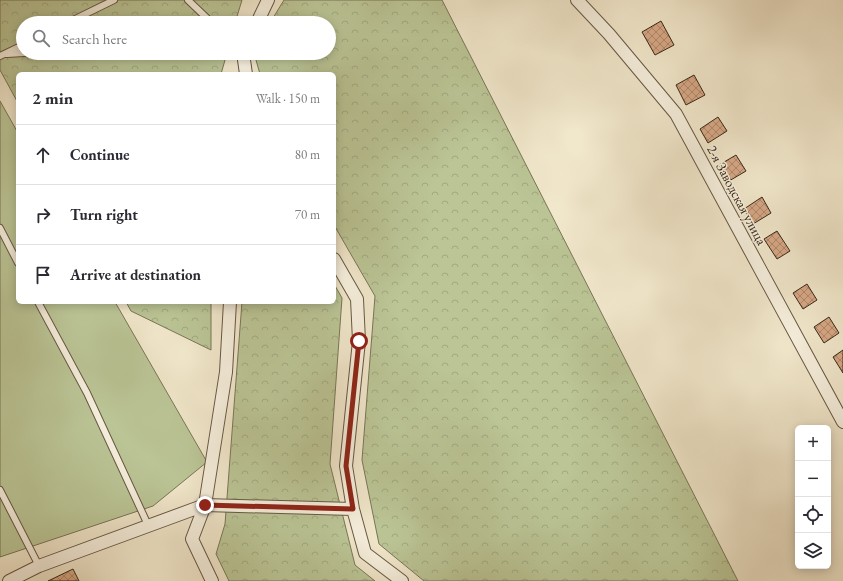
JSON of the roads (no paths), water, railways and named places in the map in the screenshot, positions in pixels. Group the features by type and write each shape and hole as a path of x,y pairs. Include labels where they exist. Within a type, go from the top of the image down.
{"street":[{"path":"260,16 268,0"},
{"name":"2-я Заводская улица","path":"577,0 609,34 676,114 843,422"},
{"path":"243,60 246,72"},
{"path":"336,262 357,299 359,341 346,466 353,509 365,553 402,581"},
{"path":"212,581 192,539 205,505 226,372 230,304"},
{"path":"9,581 40,566 205,505 353,509"}],"lane":[{"path":"81,16 114,0"},
{"path":"188,0 205,16"},
{"path":"16,48 0,56 16,54"},
{"path":"0,228 16,259"},
{"path":"39,304 87,392 148,525"},
{"path":"0,490 40,566"}]}
